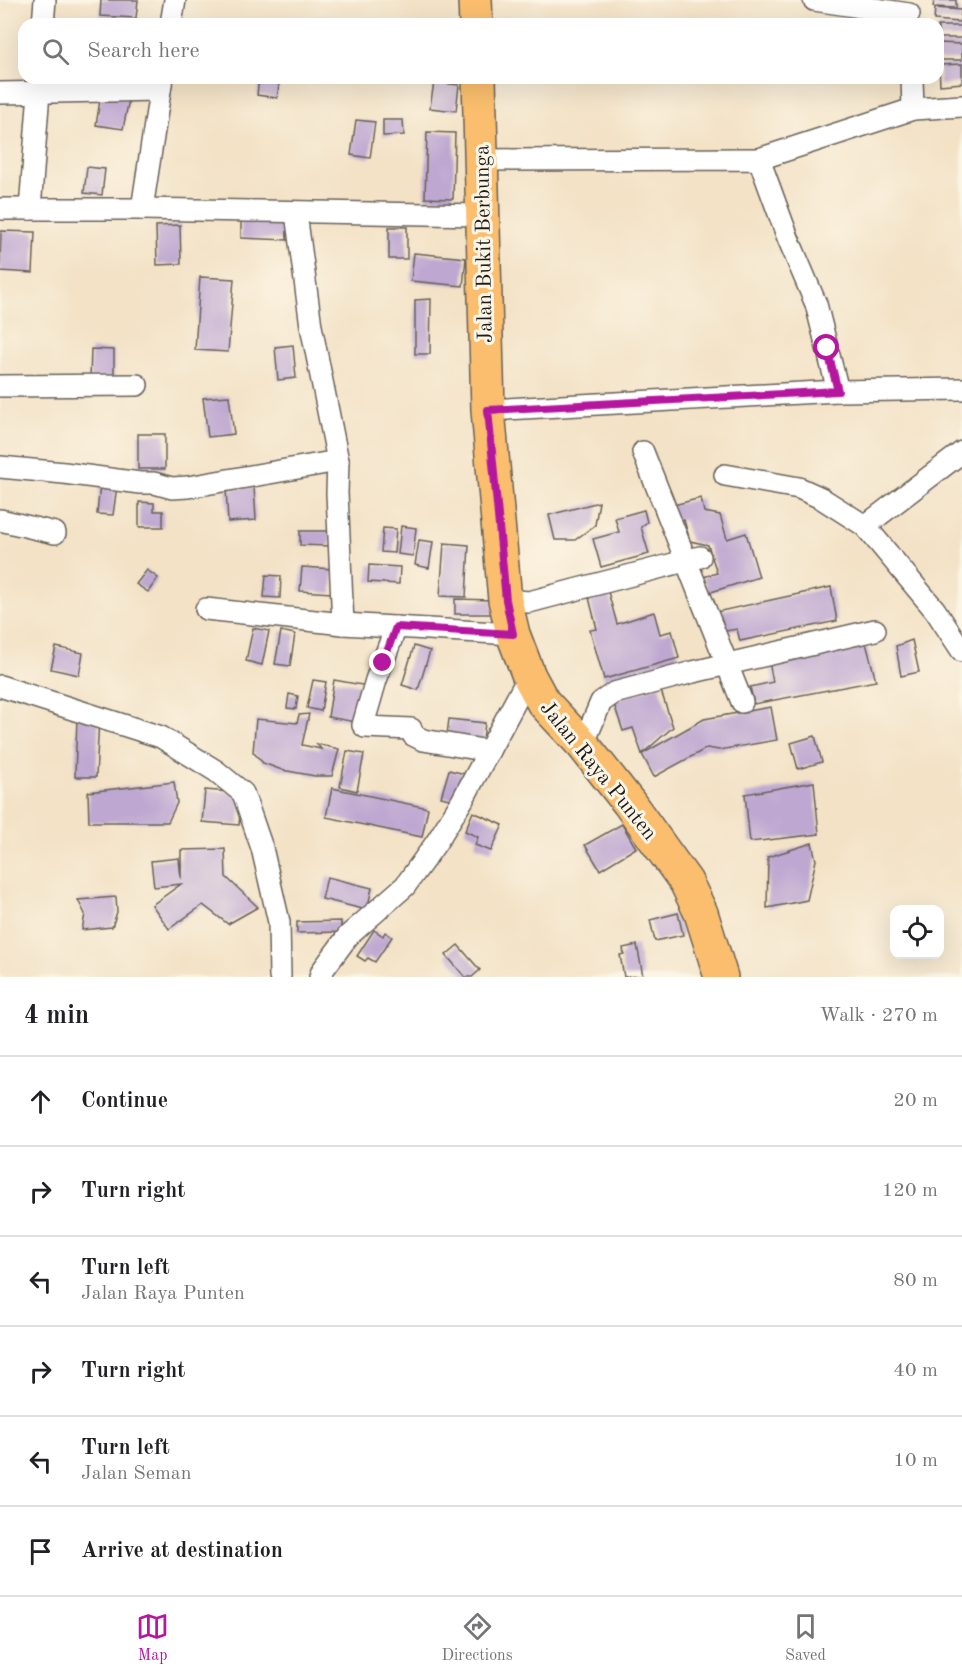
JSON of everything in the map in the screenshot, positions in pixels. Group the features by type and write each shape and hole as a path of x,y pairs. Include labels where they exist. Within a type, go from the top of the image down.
{"main road":[{"path":"475,0 476,18"},
{"name":"Jalan Bukit Berbunga","path":"479,84 488,410"},
{"name":"Jalan Raya Punten","path":"488,410 528,599 513,634 529,676 543,702 583,745 629,803 686,882 701,913 721,977"}],"street":[{"path":"44,18 45,0"},
{"path":"172,18 175,0"},
{"path":"814,0 910,13"},
{"path":"0,93 39,85 161,84 142,209"},
{"path":"912,84 913,109"},
{"path":"30,209 39,85"},
{"path":"482,160 759,159 913,109 962,106"},
{"path":"759,159 788,238 816,304 838,391"},
{"path":"0,209 481,215"},
{"path":"296,213 311,326 338,461 337,493 343,624"},
{"path":"0,386 137,385"},
{"path":"488,410 838,391 962,389"},
{"path":"643,452 692,558 742,702"},
{"path":"865,526 962,452"},
{"path":"0,467 188,488 338,461"},
{"path":"725,475 799,488 821,498 865,526 936,610 962,651"},
{"path":"0,520 55,533"},
{"path":"528,599 692,558"},
{"path":"206,609 343,624 513,634"},
{"path":"396,627 376,680 363,725 365,728 411,729 413,735 423,740 489,751"},
{"path":"583,745 601,702 614,693 875,630"},
{"path":"320,977 348,936 405,886 436,843 462,801 529,676"},
{"path":"0,686 161,737 216,771 243,793 262,848 279,922 280,977"}],"building":[{"path":"101,0 138,0 136,18 100,16"},
{"path":"934,0 956,0 956,8 933,7"},
{"path":"935,8 961,10 960,22 934,18"},
{"path":"944,26 962,26 962,38 944,38"},
{"path":"944,43 962,44 962,60 944,60"},
{"path":"962,64 962,83 940,85 944,84 944,65"},
{"path":"258,84 279,84 277,98 257,95"},
{"path":"434,84 459,85 456,111 430,108"},
{"path":"101,94 129,99 123,129 96,125"},
{"path":"356,120 375,122 370,158 351,155"},
{"path":"383,120 403,120 404,135 383,136"},
{"path":"427,132 455,133 453,199 425,198"},
{"path":"87,167 105,169 102,195 84,193"},
{"path":"241,220 287,221 287,240 241,238"},
{"path":"180,225 181,264 157,265 156,226"},
{"path":"389,227 407,227 407,259 389,259"},
{"path":"1,231 35,232 33,273 0,271"},
{"path":"414,253 466,258 463,286 411,281"},
{"path":"200,277 234,279 228,352 195,350"},
{"path":"431,299 430,354 415,354 415,300"},
{"path":"293,345 296,378 278,380 275,347"},
{"path":"91,349 114,350 114,379 90,378"},
{"path":"229,396 234,434 208,437 203,398"},
{"path":"138,434 165,434 165,469 138,469"},
{"path":"100,484 117,486 113,515 97,514"},
{"path":"254,487 256,520 228,522 226,489"},
{"path":"701,498 704,512 720,515 727,539 746,533 759,577 708,593 703,577 717,573 708,545 690,541 684,520 666,525 662,508"},
{"path":"139,502 154,503 154,511 163,511 163,527 139,527"},
{"path":"599,502 595,525 575,540 555,540 549,515"},
{"path":"644,510 647,522 641,527 649,554 601,567 593,539 619,532 615,518"},
{"path":"401,526 416,528 413,556 398,554"},
{"path":"383,528 396,529 394,553 381,552"},
{"path":"300,531 331,531 330,546 300,545"},
{"path":"419,540 433,542 429,568 415,565"},
{"path":"444,543 469,545 466,597 440,596"},
{"path":"369,565 400,567 399,584 368,582"},
{"path":"302,567 333,569 332,593 300,591"},
{"path":"147,570 158,578 148,592 136,584"},
{"path":"266,575 281,576 280,598 264,597"},
{"path":"831,587 837,621 740,641 737,629 720,632 716,612"},
{"path":"607,588 617,624 654,612 660,634 672,631 679,658 604,679 590,630 597,629 588,594"},
{"path":"455,599 493,600 493,614 455,614"},
{"path":"253,628 269,631 262,665 246,661"},
{"path":"281,631 295,634 290,666 275,664"},
{"path":"865,639 876,681 754,704 750,687 773,682 769,662 796,659"},
{"path":"912,640 919,672 901,676 896,646"},
{"path":"414,646 430,651 418,690 402,685"},
{"path":"56,647 83,653 79,675 51,669"},
{"path":"313,680 326,682 321,711 307,708"},
{"path":"334,680 368,686 361,723 328,717"},
{"path":"659,685 673,727 642,754 633,728 623,731 613,701"},
{"path":"289,694 298,696 296,709 287,708"},
{"path":"771,707 777,740 719,750 707,748 654,777 642,754 704,719"},
{"path":"309,714 302,745 321,749 317,744 339,749 332,776 315,776 282,770 263,763 253,752 256,719 297,723 299,715"},
{"path":"77,717 99,718 96,777 75,777"},
{"path":"449,719 485,723 482,747 446,743"},
{"path":"815,736 822,762 798,769 791,743"},
{"path":"347,751 364,754 357,791 340,787"},
{"path":"449,770 465,774 457,801 441,797"},
{"path":"174,782 177,803 168,822 89,822 88,792"},
{"path":"814,782 819,834 750,842 745,794"},
{"path":"332,788 428,808 422,837 326,817"},
{"path":"205,790 242,793 239,825 202,822"},
{"path":"473,812 503,825 491,851 475,845 478,837 465,831"},
{"path":"622,824 636,848 600,870 585,845"},
{"path":"812,843 816,860 807,900 767,908 768,857"},
{"path":"225,849 226,877 258,907 228,924 203,905 169,929 152,905 181,884 154,887 151,861 179,858 181,879 181,850"},
{"path":"327,877 372,888 367,910 322,899"},
{"path":"116,897 117,912 112,927 82,930 85,914 78,900"},
{"path":"678,913 683,935 655,941 650,920"},
{"path":"341,921 341,932 297,933 297,922"},
{"path":"374,930 383,936 385,932 392,937 375,962 368,958 365,961 357,956"},
{"path":"458,945 480,970 472,977 465,977 446,955"},
{"path":"637,945 643,976 624,977 620,955 624,954 623,948"}],"route":[{"path":"383,663 396,627 513,634 506,600 488,410 838,391 827,348"}]}
